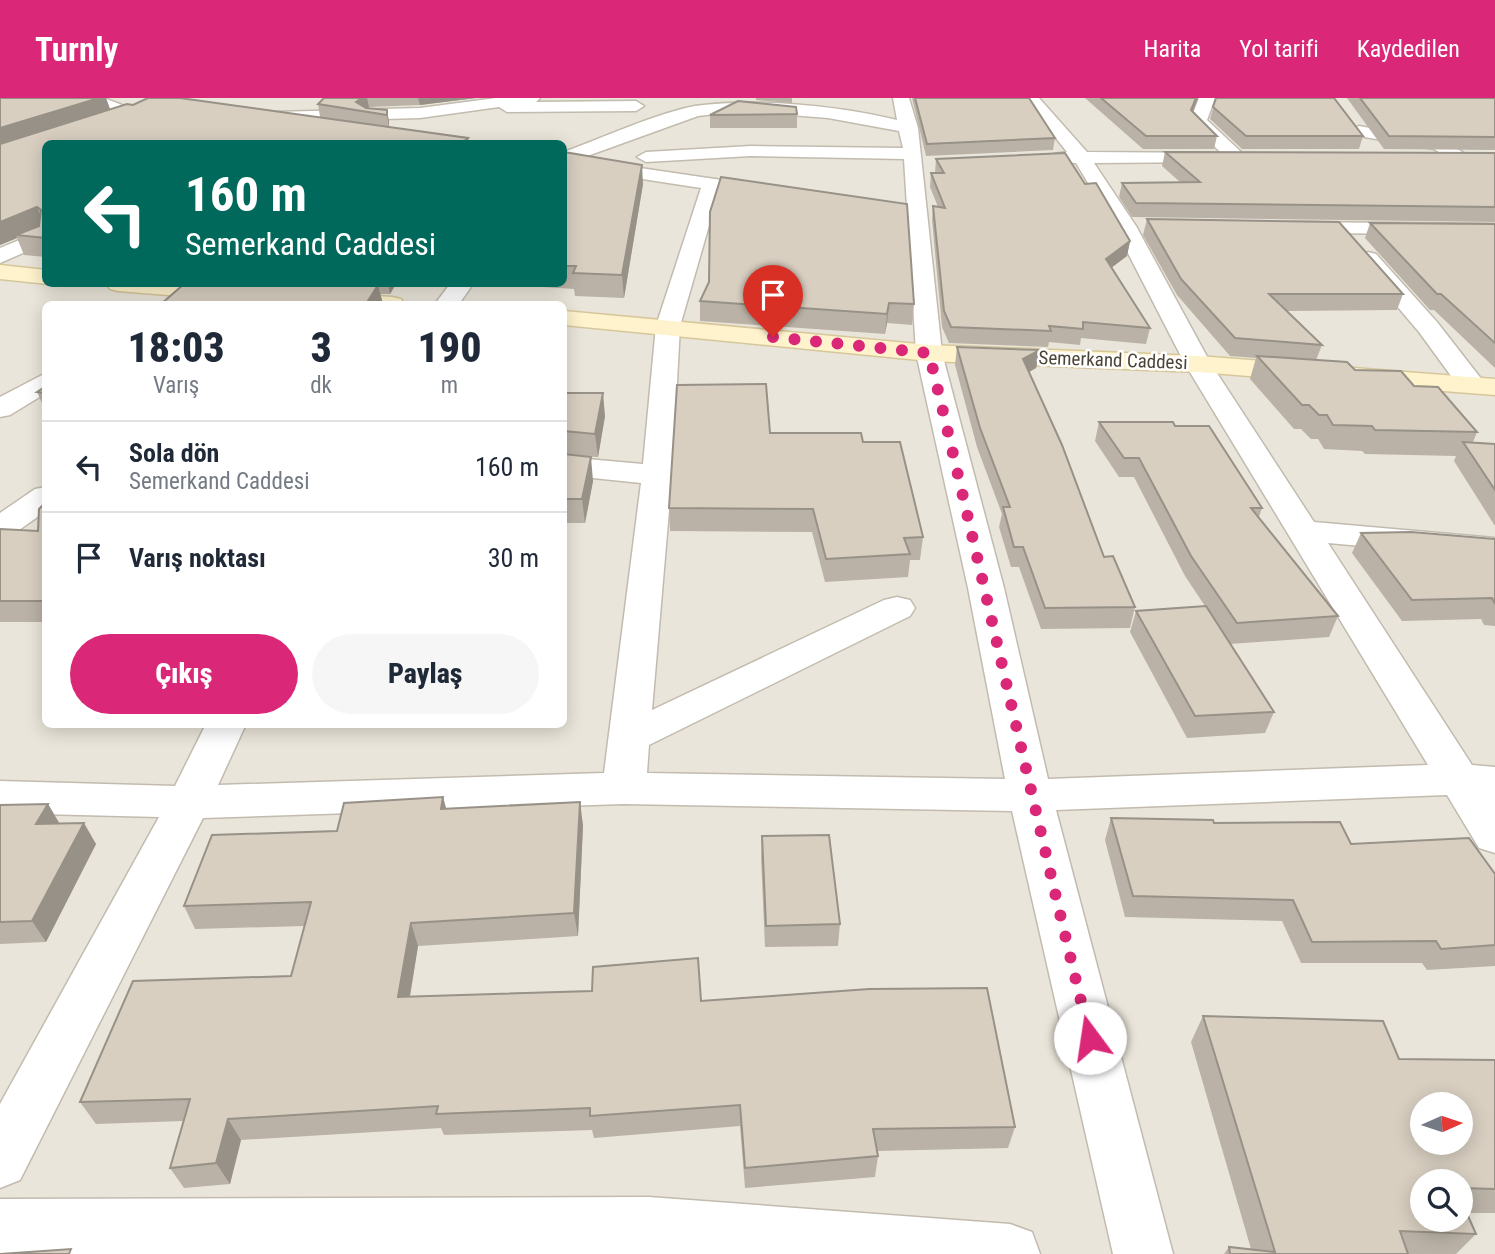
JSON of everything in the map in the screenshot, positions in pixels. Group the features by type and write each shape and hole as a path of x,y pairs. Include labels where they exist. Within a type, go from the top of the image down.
{"street":[{"path":"88,98 143,111 102,124"},
{"path":"371,132 270,116 491,104 532,98"},
{"path":"1039,159 1242,157 1198,121 1207,98"},
{"path":"1031,99 1138,226 1198,364 1302,531 1476,780 1495,836"},
{"path":"738,102 729,131 736,141 759,150 814,133 906,138"},
{"path":"567,159 695,111 738,102 828,111 906,138"},
{"path":"491,104 499,107 636,106"},
{"path":"406,129 424,106"},
{"path":"1346,115 1372,149"},
{"path":"1359,131 1439,145 1495,182"},
{"path":"567,160 759,150 906,138"},
{"path":"906,138 910,214 929,353 986,588 1030,795 1143,1254"},
{"path":"1404,158 1495,158"},
{"path":"567,160 753,190"},
{"path":"624,788 657,475 668,326 712,183"},
{"path":"1273,228 1495,230"},
{"path":"1341,228 1483,386"},
{"path":"0,256 42,237"},
{"path":"0,272 42,277"},
{"path":"155,287 259,295"},
{"path":"174,301 192,290"},
{"path":"312,299 344,301"},
{"name":"Semerkand Caddesi","path":"567,318 929,353 1198,364 1483,386"},
{"path":"0,409 42,383"},
{"path":"567,466 657,475"},
{"path":"0,528 42,499"},
{"path":"1302,531 1495,548"},
{"path":"0,538 34,538"},
{"path":"629,738 897,608"},
{"path":"0,1160 189,802 224,728"},
{"path":"0,797 189,802 624,788 1030,795 1476,780"},
{"path":"0,1229 646,1241 1010,1254"}],"shaded area":[{"path":"0,98 1495,98 1495,1254 0,1254"}],"building":[{"path":"0,98 99,98 0,128"},
{"path":"148,98 180,98 468,138 42,140 42,238 16,235 39,226 41,210 37,207 0,222 0,144 127,104 133,105"},
{"path":"324,98 362,98 356,102 366,108 387,110 387,115 318,104"},
{"path":"915,98 1029,98 1055,138 927,144"},
{"path":"1101,98 1196,98 1191,110 1217,136 1146,136"},
{"path":"1216,98 1334,98 1363,136 1246,136 1213,107"},
{"path":"1360,98 1495,98 1495,137 1389,136"},
{"path":"738,101 796,107 797,114 710,115"},
{"path":"567,152 642,165 622,275 573,273 576,266 567,266"},
{"path":"1165,152 1495,153 1495,207 1136,203 1122,183 1200,182"},
{"path":"1065,153 1085,184 1096,183 1130,241 1106,259 1150,328 1083,322 1083,329 1049,326 1051,331 951,327 944,311 933,206 945,208 931,173 944,173 936,159"},
{"path":"721,177 907,204 914,304 889,303 887,314 700,301 709,282 710,212"},
{"path":"1147,219 1339,222 1403,294 1269,294 1322,345 1235,338 1181,279"},
{"path":"1370,223 1495,224 1495,343 1441,294 1437,294"},
{"path":"181,287 377,287 368,301 164,301"},
{"path":"957,347 1040,350 1023,359 1062,445 1104,557 1113,556 1135,607 1045,608 1023,547 1014,547 1003,507 1010,507 980,428"},
{"path":"1257,356 1347,362 1355,370 1401,371 1414,386 1438,387 1477,432 1375,430 1372,426 1333,425 1327,415 1319,415 1309,405 1302,405"},
{"path":"766,384 770,433 861,433 863,442 900,442 923,537 904,538 910,554 826,559 813,509 669,508 677,385"},
{"path":"567,393 603,393 595,434 567,431"},
{"path":"1099,422 1173,422 1175,426 1209,426 1262,508 1251,508 1338,616 1237,623 1191,556 1139,458 1124,458"},
{"path":"1463,442 1495,444 1495,490"},
{"path":"567,454 591,457 582,499 567,499"},
{"path":"42,506 42,601 0,601 0,529 38,531 39,509"},
{"path":"1411,532 1495,539 1495,604 1492,598 1412,600 1361,533"},
{"path":"1206,606 1274,712 1195,716 1136,611"},
{"path":"443,797 441,809 580,802 574,913 411,923 398,997 592,991 593,967 698,958 701,1001 869,989 987,988 1015,1127 873,1129 878,1156 745,1168 740,1105 590,1116 590,1108 436,1114 438,1106 228,1119 216,1163 170,1168 190,1099 80,1102 133,981 291,976 311,902 184,906 212,835 337,831 344,803"},
{"path":"48,804 36,824 84,823 32,921 0,922 0,805"},
{"path":"1111,818 1213,820 1214,823 1340,822 1351,844 1469,838 1495,874 1495,945 1441,949 1436,941 1312,942 1293,900 1133,896"},
{"path":"829,835 840,924 766,926 762,836"},
{"path":"1203,1016 1383,1021 1399,1059 1495,1060 1495,1189 1473,1188 1473,1169 1410,1169 1410,1231 1400,1231 1408,1254 1230,1254 1229,1247 1275,1252"},
{"path":"1473,1227 1476,1234 1425,1232 1473,1232"},
{"path":"71,1249 69,1254 0,1254"}],"route":[{"path":"773,337 929,353 986,588 1030,795 1090,1038"}]}
